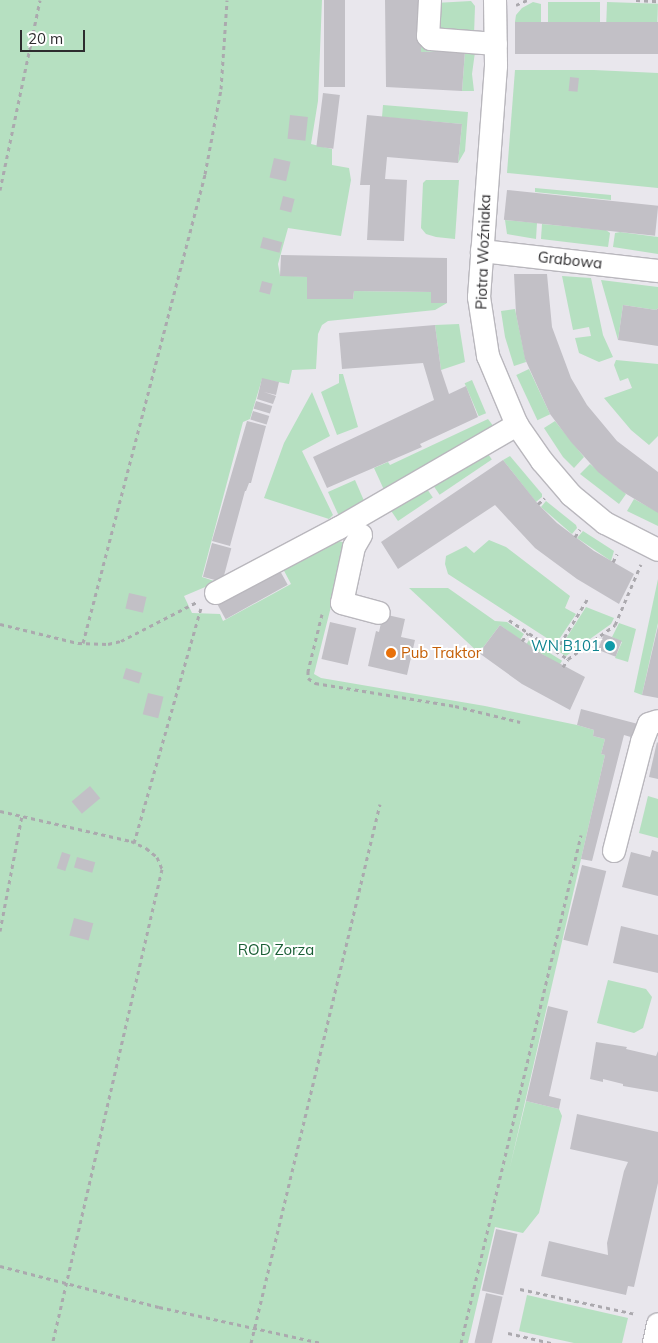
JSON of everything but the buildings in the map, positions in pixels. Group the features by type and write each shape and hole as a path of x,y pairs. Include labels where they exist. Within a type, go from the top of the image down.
{"street":[{"path":"430,0 428,36 431,39 496,44"},
{"name":"Piotra Woźniaka","path":"504,6 496,44 479,297 488,356 517,425 542,461 571,495 650,556"},
{"name":"Grabowa","path":"482,251 658,271"},
{"path":"216,593 339,528 517,425"},
{"path":"360,535 354,547 342,603 379,612"},
{"path":"614,851 642,742 649,724 658,721"},
{"path":"654,1343 658,1324"}],"path":[{"path":"0,190 40,0"},
{"path":"83,643 206,174 222,89 227,0"},
{"path":"504,6 526,0"},
{"path":"636,0 658,1"},
{"path":"538,504 548,495"},
{"path":"613,562 619,550"},
{"path":"564,667 568,659 615,625 650,556"},
{"path":"556,651 588,598"},
{"path":"0,624 83,643 108,644 121,641 202,600 201,613 134,843"},
{"path":"324,606 308,671 308,678 315,683 455,706 520,722"},
{"path":"509,620 568,659"},
{"path":"522,642 528,633"},
{"path":"251,1343 380,804"},
{"path":"0,811 134,843 157,857 162,869 53,1343"},
{"path":"0,931 22,816"},
{"path":"461,1343 581,835"},
{"path":"0,1266 321,1343"},
{"path":"520,1288 636,1314"},
{"path":"508,1333 551,1343"}],"green space":[{"name":"ROD Zorza","path":"0,0 322,0 318,101 311,144 332,149 332,165 349,168 351,180 341,236 288,228 278,264 280,275 307,277 308,299 353,299 354,291 431,292 431,303 447,303 435,310 328,321 322,325 318,334 316,369 292,370 289,384 262,379 250,419 243,422 202,577 217,582 184,596 192,613 220,614 223,621 291,584 281,565 334,540 347,543 314,674 321,678 485,706 577,725 594,730 593,736 605,739 601,754 605,755 510,1167 526,1101 559,1109 562,1116 539,1213 523,1233 495,1227 468,1343 0,1343"},
{"path":"471,1 475,6 474,35 435,36 435,3"},
{"path":"533,2 541,4 541,22 515,22 516,15 522,8"},
{"path":"548,2 600,2 600,22 548,22"},
{"path":"607,2 658,4 657,24 606,22"},
{"path":"421,42 475,52 472,74 474,91 462,91 465,51 421,52"},
{"path":"515,70 594,70 658,73 658,188 507,173"},
{"path":"383,105 468,112 465,151 458,163 462,124 382,117"},
{"path":"426,180 459,180 455,239 426,234 421,228 423,183"},
{"path":"535,188 611,195 611,200 535,192"},
{"path":"505,220 537,223 536,239 507,234"},
{"path":"542,224 606,230 610,233 608,247 541,239"},
{"path":"615,233 658,237 658,254 613,247"},
{"path":"562,276 591,278 603,335 613,357 599,362 579,353 575,338 591,336 589,327 573,330"},
{"path":"601,280 658,287 658,308 656,310 623,305 618,340"},
{"path":"515,309 526,362 514,366 505,337 501,311"},
{"path":"459,324 465,362 441,370 435,325"},
{"path":"616,360 658,364 658,436 649,445 631,430 604,398 632,388 628,378 620,381 614,365"},
{"path":"529,369 550,414 537,420 516,375"},
{"path":"339,374 343,374 358,427 337,435 321,392 339,383"},
{"path":"472,380 486,413 479,416 465,383"},
{"path":"312,392 330,436 302,451 333,515 329,519 264,498 284,443"},
{"path":"488,419 494,427 385,492 374,468 388,462 390,465"},
{"path":"555,421 584,457 574,468 563,457 544,428"},
{"path":"484,448 492,460 440,495 432,483"},
{"path":"510,456 542,494 542,497 536,502 503,460"},
{"path":"590,464 626,494 619,504 580,474"},
{"path":"355,480 365,503 347,514 338,514 328,492"},
{"path":"425,486 433,498 398,521 390,509"},
{"path":"634,499 658,512 658,526 627,511"},
{"path":"546,501 576,525 577,528 572,534 541,507"},
{"path":"583,531 614,551 611,561 577,538"},
{"path":"489,540 506,547 570,596 565,608 576,614 556,644 448,574 445,564 446,556 466,546 474,553"},
{"path":"658,579 658,623 642,695 634,692"},
{"path":"409,588 448,588 495,621 507,622 524,634 520,640 500,625 479,653"},
{"path":"586,607 614,618 611,624 566,656 558,651"},
{"path":"619,623 636,629 628,662 615,658 622,642 612,637"},
{"path":"529,640 562,661 559,665 526,644"},
{"path":"648,796 658,799 658,838 639,833"},
{"path":"608,980 646,989 652,997 643,1028 634,1033 597,1023"},
{"path":"527,1295 628,1318 622,1343 574,1343 519,1331"}],"place":[{"name":"WN B101","path":"610,646"},
{"name":"Pub Traktor","path":"391,653"}]}
